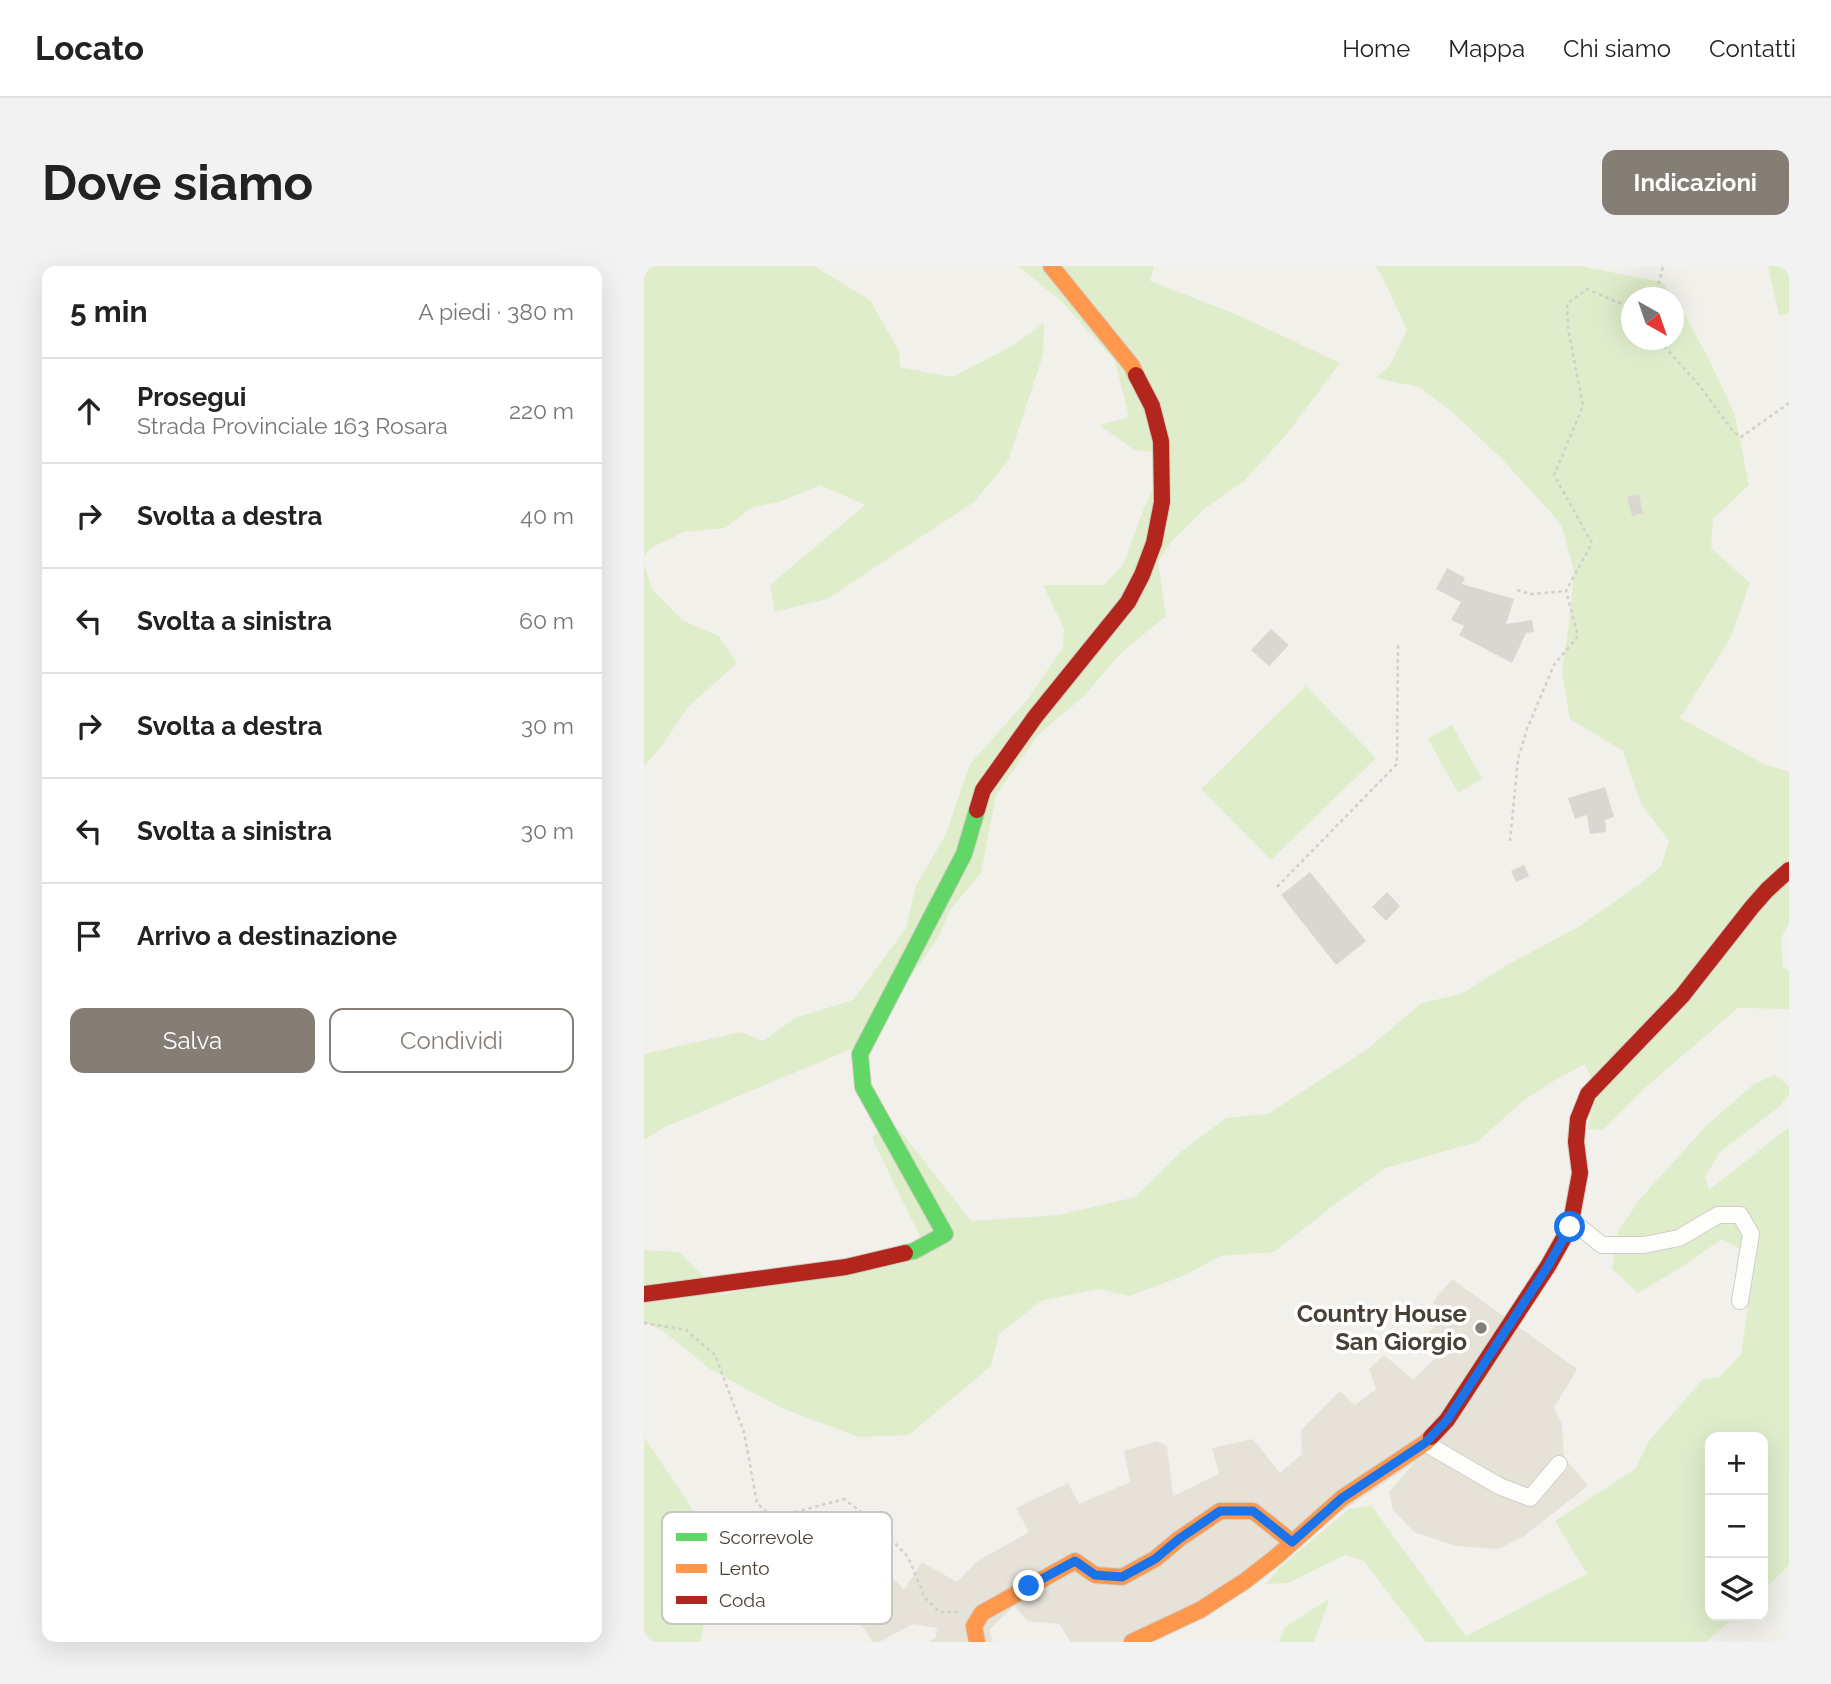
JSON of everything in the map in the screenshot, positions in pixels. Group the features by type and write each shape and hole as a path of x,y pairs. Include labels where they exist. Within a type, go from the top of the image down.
{"street":[{"path":"644,1294 846,1267 914,1251 945,1234 863,1087 860,1054 964,854 983,790 1035,717 1128,602 1154,543 1162,502 1160,441 1152,406 1132,366 1051,266"},
{"path":"1132,1642 1200,1610 1245,1581 1342,1498 1425,1443 1447,1420 1548,1266 1570,1227 1580,1173 1576,1142 1578,1119 1588,1094 1682,996 1767,890 1789,870"},
{"path":"1572,1221 1602,1245 1644,1245 1679,1238 1718,1215 1740,1215 1751,1234 1740,1301"},
{"path":"1425,1443 1499,1486 1530,1498 1559,1464"},
{"path":"977,1642 974,1626 982,1613 1075,1561 1095,1575 1122,1577 1155,1559 1220,1511 1253,1511 1292,1542"}],"path":[{"path":"1658,287 1663,266"},
{"path":"1510,841 1518,759 1527,729 1554,665 1578,636 1566,591 1592,543 1554,475 1583,406 1566,304 1587,289 1621,304"},
{"path":"1669,350 1733,431 1741,437 1789,403"},
{"path":"1517,590 1531,594 1566,591"},
{"path":"1277,887 1397,764 1398,643"},
{"path":"644,1323 686,1331 715,1355 744,1432 757,1503 767,1512"},
{"path":"795,1512 844,1499 861,1512"},
{"path":"892,1540 908,1557 925,1598 940,1612 982,1613"}],"shaded area":[{"path":"1452,1279 1577,1369 1554,1408 1562,1424 1564,1457 1588,1486 1524,1536 1498,1549 1456,1546 1414,1532 1393,1510 1389,1492 1415,1462 1147,1642 1071,1642 1059,1624 1028,1621 1014,1606 989,1630 993,1642 929,1642 936,1637 937,1628 913,1624 879,1642 873,1642 860,1624 892,1624 892,1577 904,1590 922,1562 957,1582 976,1562 1029,1532 1016,1508 1068,1483 1079,1504 1130,1482 1124,1451 1157,1441 1167,1446 1173,1496 1219,1474 1212,1448 1253,1439 1280,1473 1302,1454 1301,1430 1340,1391 1355,1405 1376,1389 1369,1369 1384,1355 1413,1380 1445,1349 1428,1334 1443,1317 1433,1302"}],"green space":[{"path":"644,266 814,266 870,300 899,351 900,367 952,377 1014,345 1044,323 1043,355 1008,461 974,502 827,599 775,612 770,585 865,505 820,485 779,502 753,507 725,528 684,532 653,547 644,556"},
{"path":"1018,266 1154,266 1150,281 1238,315 1340,363 1286,435 1243,482 1204,509 1172,541 1158,562 1166,616 1120,654 1084,696 1038,735 996,795 981,873 950,910 938,938 863,1044 667,1126 644,1140 644,1054 741,1032 763,1041 795,1018 853,1000 906,928 916,885 945,836 970,764 1028,699 1063,647 1064,629 1043,585 1104,585 1123,565 1144,508 1169,455 1133,449 1099,425 1129,417 1115,361 1061,301"},
{"path":"1375,266 1579,266 1662,282 1666,287 1621,287 1621,350 1684,350 1684,314 1735,415 1749,485 1713,519 1711,548 1750,583 1730,639 1680,718 1764,764 1789,772 1789,924 1781,938 1783,967 1789,971 1789,1009 1738,1008 1645,1088 1603,1130 1588,1129 1595,1087 1585,1064 1523,1101 1477,1142 1386,1168 1274,1252 1221,1256 1183,1276 1129,1296 1099,1289 1041,1301 999,1334 991,1366 909,1435 859,1437 781,1408 710,1369 663,1331 644,1322 644,1250 679,1252 722,1295 925,1247 872,1138 877,1133 900,1130 971,1221 1059,1215 1135,1197 1182,1151 1226,1118 1268,1114 1366,1050 1422,1003 1461,994 1507,965 1578,927 1661,866 1669,841 1641,804 1623,751 1570,719 1562,672 1574,570 1561,524 1501,458 1450,410 1419,387 1376,378 1390,365 1407,330"},
{"path":"1768,266 1789,266 1789,313 1779,316"},
{"path":"644,564 652,589 682,620 719,636 737,663 688,707 644,767"},
{"path":"1306,686 1376,758 1271,860 1201,789"},
{"path":"1452,725 1482,779 1458,793 1428,739"},
{"path":"1775,1075 1789,1086 1789,1095 1778,1108 1720,1152 1705,1177 1709,1190 1789,1127 1789,1565 1768,1586 1768,1432 1705,1432 1705,1621 1730,1621 1706,1642 1426,1642 1363,1560 1345,1555 1288,1583 1266,1584 1280,1567 1349,1509 1371,1505 1466,1636 1587,1574 1555,1521 1635,1469 1649,1441 1703,1379 1719,1377 1741,1355 1755,1257 1722,1239 1638,1293 1612,1269 1618,1232 1639,1200 1707,1125 1754,1084"},
{"path":"644,1437 693,1512 662,1512 662,1624 704,1624 700,1642 644,1642"},
{"path":"1330,1598 1314,1642 1279,1642 1285,1627"}],"building":[{"path":"1639,494 1643,513 1632,516 1627,497"},
{"path":"1447,568 1465,578 1462,584 1514,599 1506,624 1532,620 1534,632 1526,633 1512,663 1459,635 1464,626 1451,620 1461,602 1436,589"},
{"path":"1271,629 1289,645 1269,666 1251,650"},
{"path":"1605,787 1614,817 1605,820 1606,832 1590,834 1587,815 1575,819 1568,798"},
{"path":"1524,865 1529,876 1516,882 1511,871"},
{"path":"1310,872 1366,941 1336,965 1281,895"},
{"path":"1387,892 1400,906 1386,921 1372,907"}],"traffic: fast":[{"path":"905,1253 945,1234 863,1087 860,1054 964,854 977,810"}],"traffic: slow":[{"path":"1051,266 1132,366 1136,375"},
{"path":"1132,1642 1200,1610 1245,1581 1342,1498 1431,1437"},
{"path":"977,1642 974,1626 982,1613 1075,1561 1095,1575 1122,1577 1155,1559 1220,1511 1253,1511 1292,1542"}],"traffic: jam":[{"path":"977,810 983,790 1035,717 1128,602 1154,543 1162,502 1161,441 1152,406 1136,375"},
{"path":"1431,1437 1447,1420 1548,1266 1570,1227 1580,1173 1576,1142 1578,1119 1588,1094 1682,996 1752,907 1789,870"},
{"path":"644,1294 846,1267 905,1253"}],"place":[{"name":"Country House San Giorgio","path":"1481,1328"}],"route":[{"path":"1029,1586 1075,1561 1095,1575 1122,1577 1155,1559 1220,1511 1253,1511 1292,1542 1342,1498 1425,1443 1447,1420 1548,1266 1570,1227"}]}
